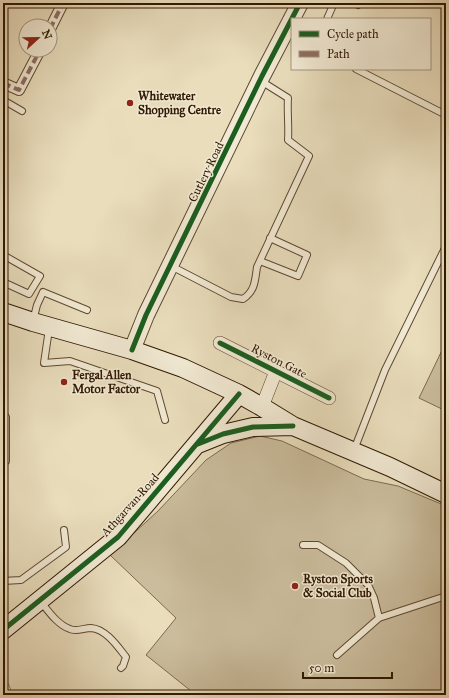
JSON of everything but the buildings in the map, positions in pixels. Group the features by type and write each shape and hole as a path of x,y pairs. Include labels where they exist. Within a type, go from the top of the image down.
{"main road":[{"path":"3,312 41,325 132,350 183,368 239,394 293,426 354,451 446,494"},
{"name":"Athgarvan Road","path":"3,630 118,537 239,394"},
{"path":"194,446 223,434 253,427 293,426"}],"street":[{"path":"56,18 63,3"},
{"name":"Cutlery Road","path":"292,18 300,3"},
{"name":"Cutlery Road","path":"132,350 146,315 171,266 260,77 291,20"},
{"path":"3,83 19,90 36,58"},
{"name":"Ryston Gate","path":"220,342 329,398"},
{"name":"Ryston Gate","path":"262,407 276,371"},
{"path":"3,688 5,695"}],"lane":[{"path":"327,18 334,3"},
{"path":"355,3 358,5 359,3"},
{"path":"358,70 446,115"},
{"path":"171,266 231,297 243,299 250,294 254,284 257,267 309,156 288,140 288,98 260,77"},
{"path":"3,100 22,111"},
{"path":"260,261 298,276 307,255 270,238"},
{"path":"354,451 385,370 446,246"},
{"path":"3,254 40,276 29,294"},
{"path":"3,282 40,298"},
{"path":"87,310 43,292 40,298 44,364 70,361 157,391 165,420"},
{"path":"3,418 6,417 6,461 3,461"},
{"path":"3,581 21,580 66,547 64,530"},
{"path":"303,545 318,545 346,563 368,585 374,598 379,618"},
{"path":"337,655 379,618 446,596"},
{"path":"39,600 64,626 72,630 92,628 102,632 115,643 126,657 121,668"}],"shaded area":[{"path":"446,342 446,411 419,398"},
{"name":"Ryston Sports & Social Club","path":"260,436 282,441 364,479 398,486 446,506 446,695 196,695 146,655 176,618 110,555 158,511 206,460 231,443"}],"marked path":[{"path":"56,18 63,3"},
{"path":"3,83 19,90 36,58"}],"cycle path":[{"path":"292,18 300,3"},
{"path":"132,350 146,315 262,76 291,20"},
{"path":"220,343 329,398"},
{"path":"3,630 118,537 239,394"},
{"path":"198,444 223,434 253,427 293,426"}],"place":[{"name":"Whitewater Shopping Centre","path":"130,103"},
{"name":"Fergal Allen Motor Factor","path":"64,382"},
{"name":"Ryston Sports & Social Club","path":"295,586"}]}
